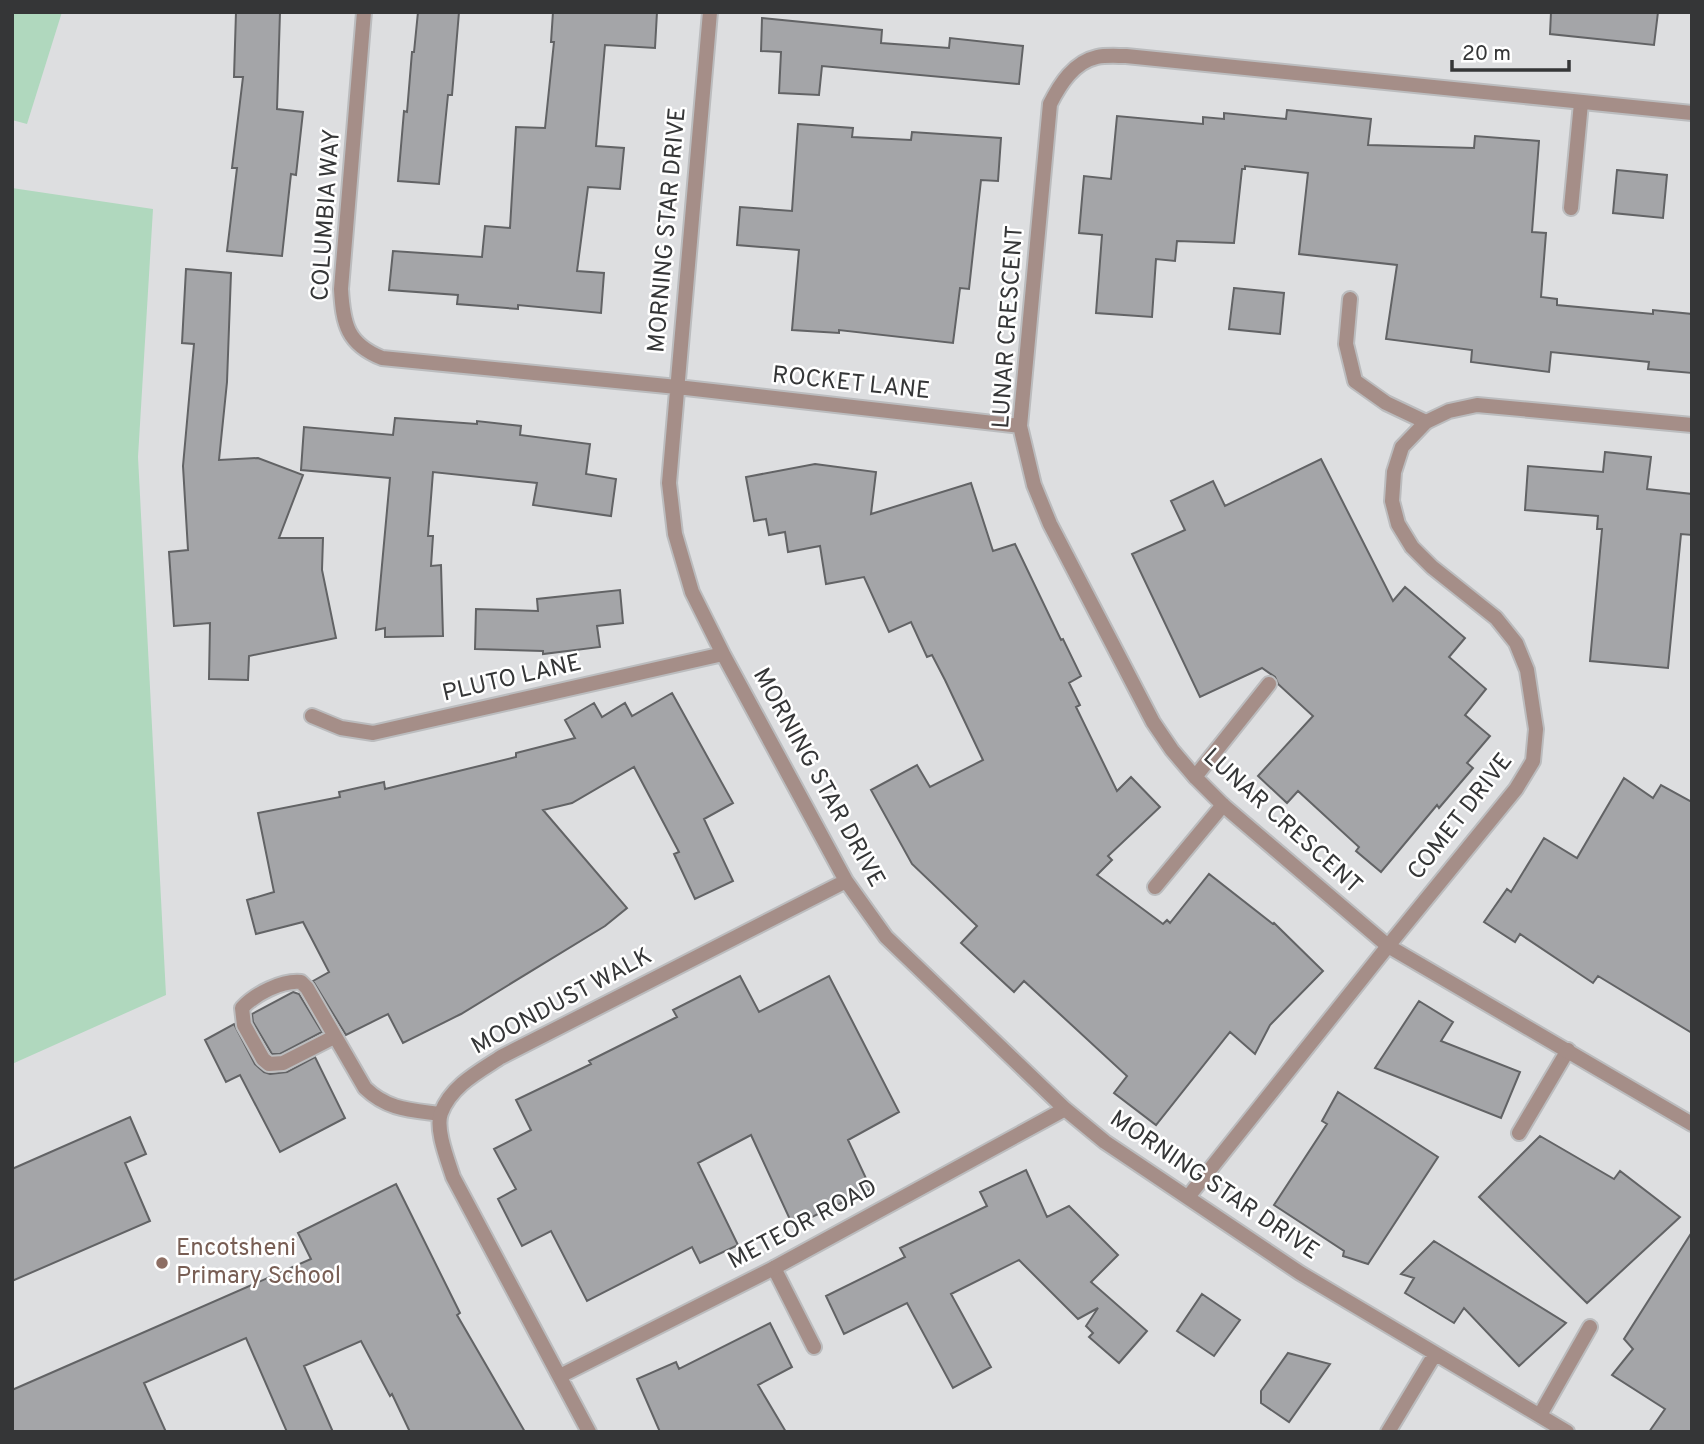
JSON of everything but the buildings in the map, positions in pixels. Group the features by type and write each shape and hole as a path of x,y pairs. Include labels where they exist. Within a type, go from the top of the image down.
{"street":[{"name":"COLUMBIA WAY","path":"364,12 341,289 342,313 350,335 364,351 382,358 677,387"},
{"name":"MORNING STAR DRIVE","path":"710,12 669,484 675,534 692,592 846,881 886,937 1065,1109 1105,1142 1300,1273 1567,1432"},
{"name":"LUNAR CRESCENT","path":"1692,113 1126,56 1097,57 1078,66 1061,83 1050,104 1020,426 1034,485 1050,524 1153,722 1195,777 1223,805 1388,946 1692,1124"},
{"path":"1571,208 1581,103"},
{"path":"1350,299 1346,344 1354,381 1385,403 1426,422"},
{"name":"ROCKET LANE","path":"677,387 1020,426"},
{"name":"COMET DRIVE","path":"1188,1197 1516,789 1533,761 1536,729 1527,670 1516,643 1496,618 1432,567 1412,547 1398,524 1392,501 1394,472 1402,447 1426,422 1450,411 1478,405 1692,425"},
{"name":"PLUTO LANE","path":"312,716 341,728 373,733 723,654"},
{"path":"1195,777 1269,684"},
{"path":"1155,887 1223,805"},
{"name":"MOONDUST WALK","path":"440,1114 461,1083 501,1057 846,881"},
{"path":"334,1037 283,1063 269,1064 263,1059 244,1025 242,1008 249,1000 279,985 292,981 301,982 365,1088 378,1100 398,1108 440,1114 442,1144 453,1177 589,1432"},
{"path":"1518,1133 1568,1050"},
{"name":"METEOR ROAD","path":"560,1376 774,1268 1065,1109"},
{"path":"774,1268 814,1347"},
{"path":"1540,1415 1590,1326"},
{"path":"1388,1432 1435,1354"}],"green space":[{"path":"12,12 62,12 27,124 12,120"},
{"path":"12,188 153,209 138,457 166,995 12,1064"}],"place":[{"name":"Encotsheni Primary School","path":"162,1263"}]}
